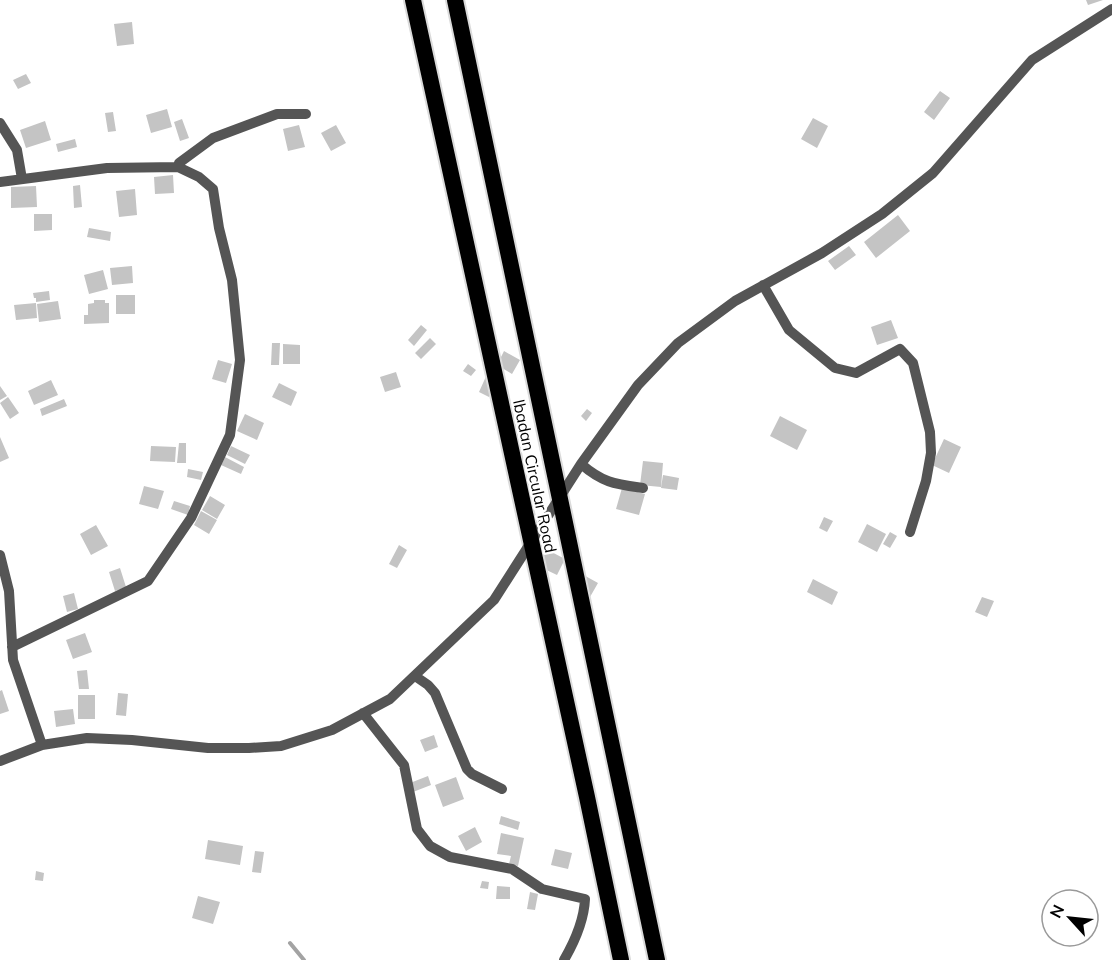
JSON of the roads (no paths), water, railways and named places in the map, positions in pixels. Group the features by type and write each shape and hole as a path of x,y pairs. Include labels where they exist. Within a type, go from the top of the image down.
{"highway":[{"name":"Ibadan Circular Road","path":"413,0 621,960"},
{"name":"Ibadan Circular Road","path":"455,0 657,960"}],"street":[{"path":"0,761 42,745 87,738 208,748 281,746 332,730 390,699 494,600 581,464 638,385 678,343 735,301 822,253 882,214 933,173 1032,60 1112,9"},
{"path":"178,167 179,163 213,138 277,114 306,114"},
{"path":"0,123 17,150 22,179"},
{"path":"0,182 107,168 178,167 199,177 213,189 219,228 232,280 240,360 230,435 192,518 148,580 12,647"},
{"path":"763,285 789,330 835,368 856,373 900,349 913,363 930,432 931,453 926,482 910,532"},
{"path":"581,464 593,475 610,483 643,488"},
{"path":"0,555 9,591 14,660 42,745"},
{"path":"0,637 12,632"},
{"path":"415,676 435,693 467,769 501,789"},
{"path":"363,713 404,765 417,829 430,846 450,857 512,869 542,889 585,899 584,912 574,942 564,960"}],"waterway":[{"path":"290,943 304,960"}]}
